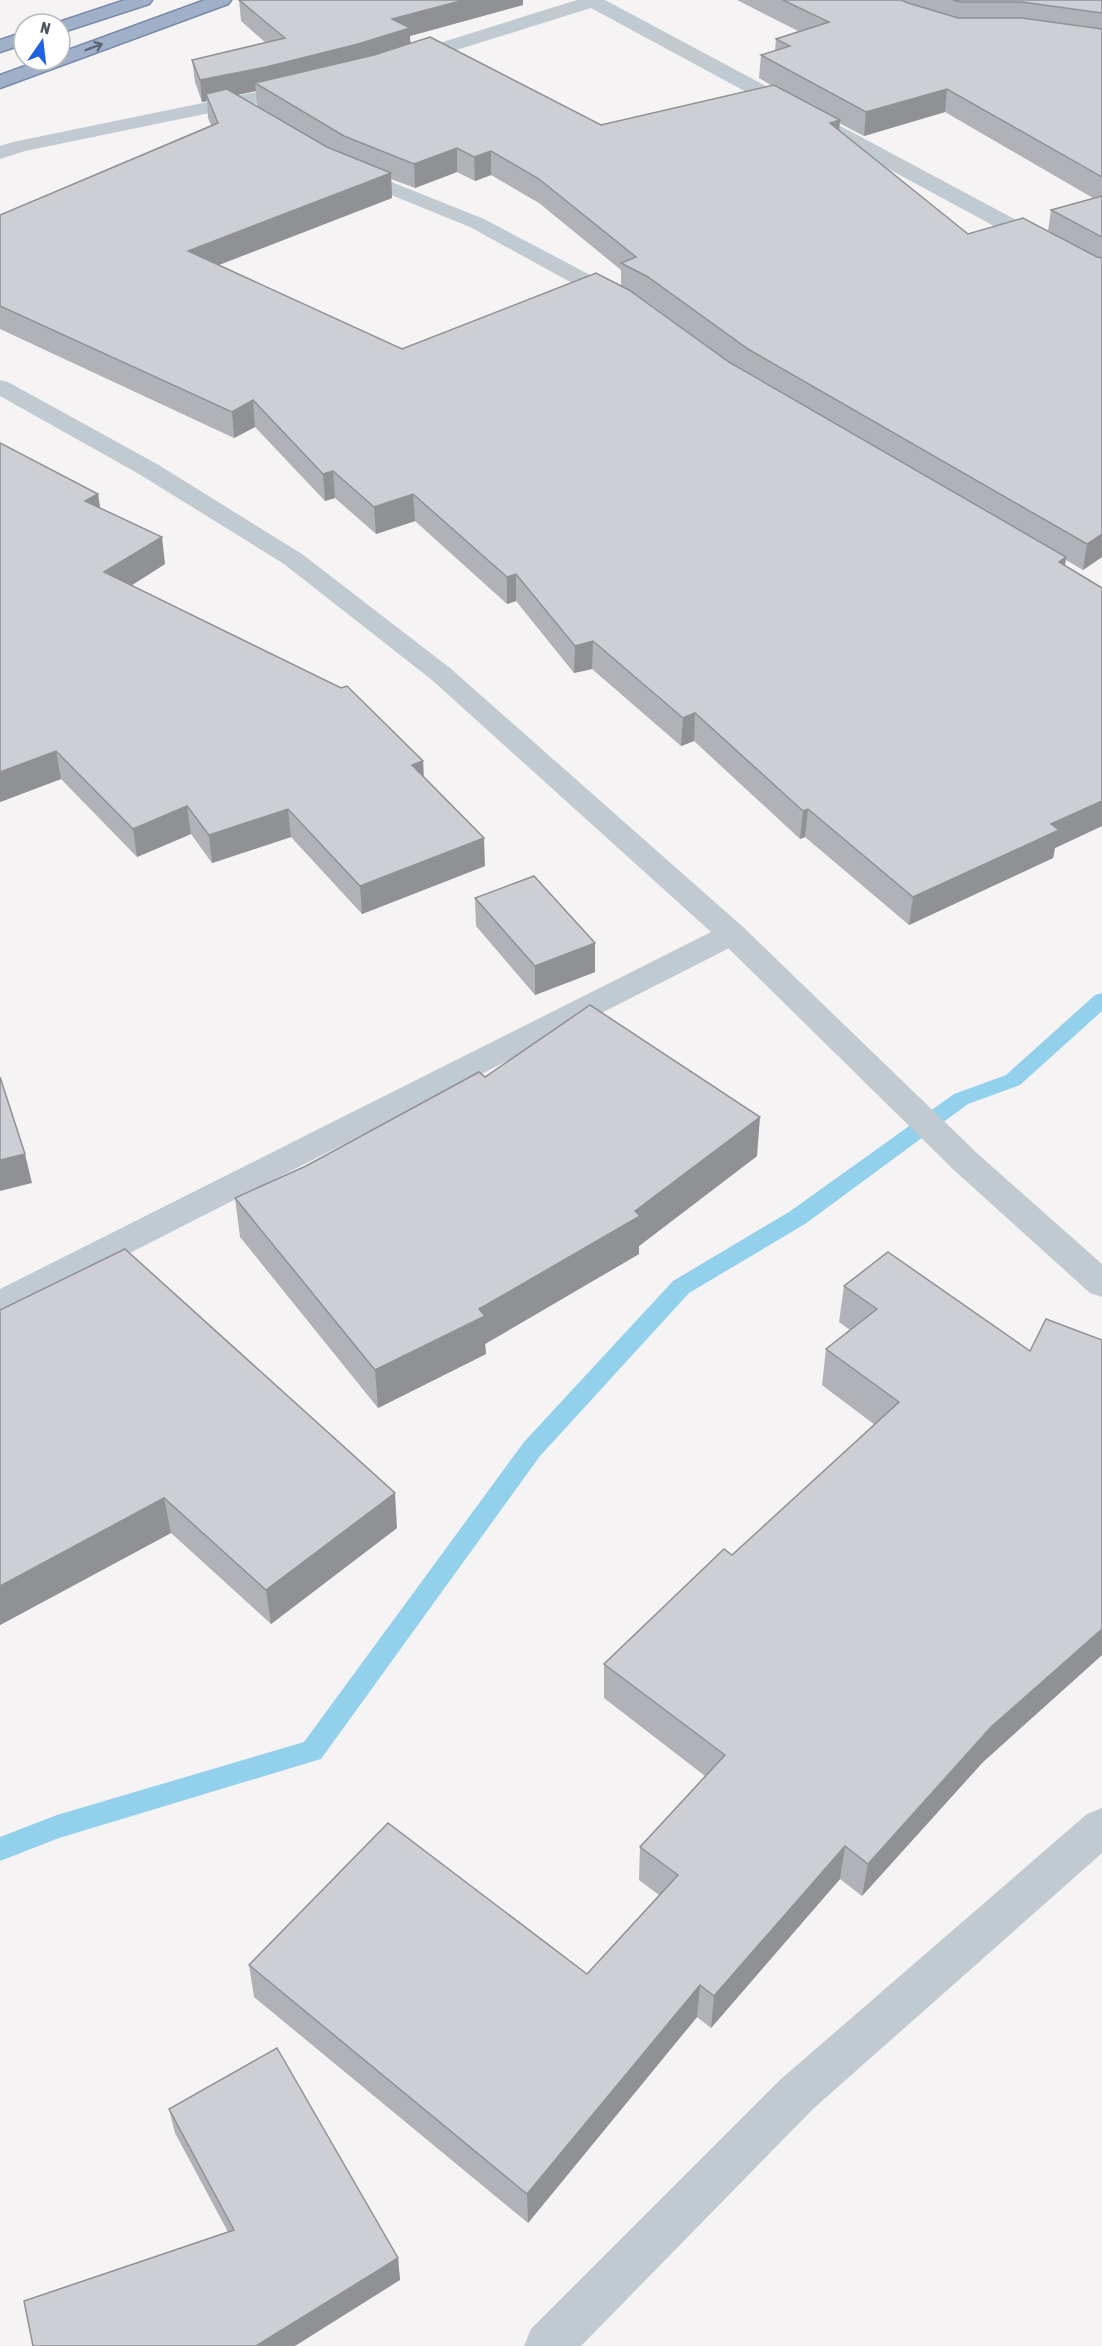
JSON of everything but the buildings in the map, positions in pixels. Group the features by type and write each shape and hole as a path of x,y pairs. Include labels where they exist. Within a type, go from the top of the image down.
{"highway":[{"path":"72,23 143,0"},
{"path":"0,82 222,0"}],"street":[{"path":"390,65 595,1 1102,275"},
{"path":"0,153 20,146 233,104 324,83"},
{"path":"233,104 262,121"},
{"path":"327,160 477,223 638,309"},
{"path":"0,387 148,469 293,559 441,674 732,934 967,1163 1102,1284"},
{"path":"0,1304 732,934"},
{"path":"548,2346 796,2094 1102,1827"}],"waterway":[{"path":"0,1849 57,1827 312,1751 532,1449 681,1287 797,1218 961,1099 1013,1080 1102,1000"}]}
